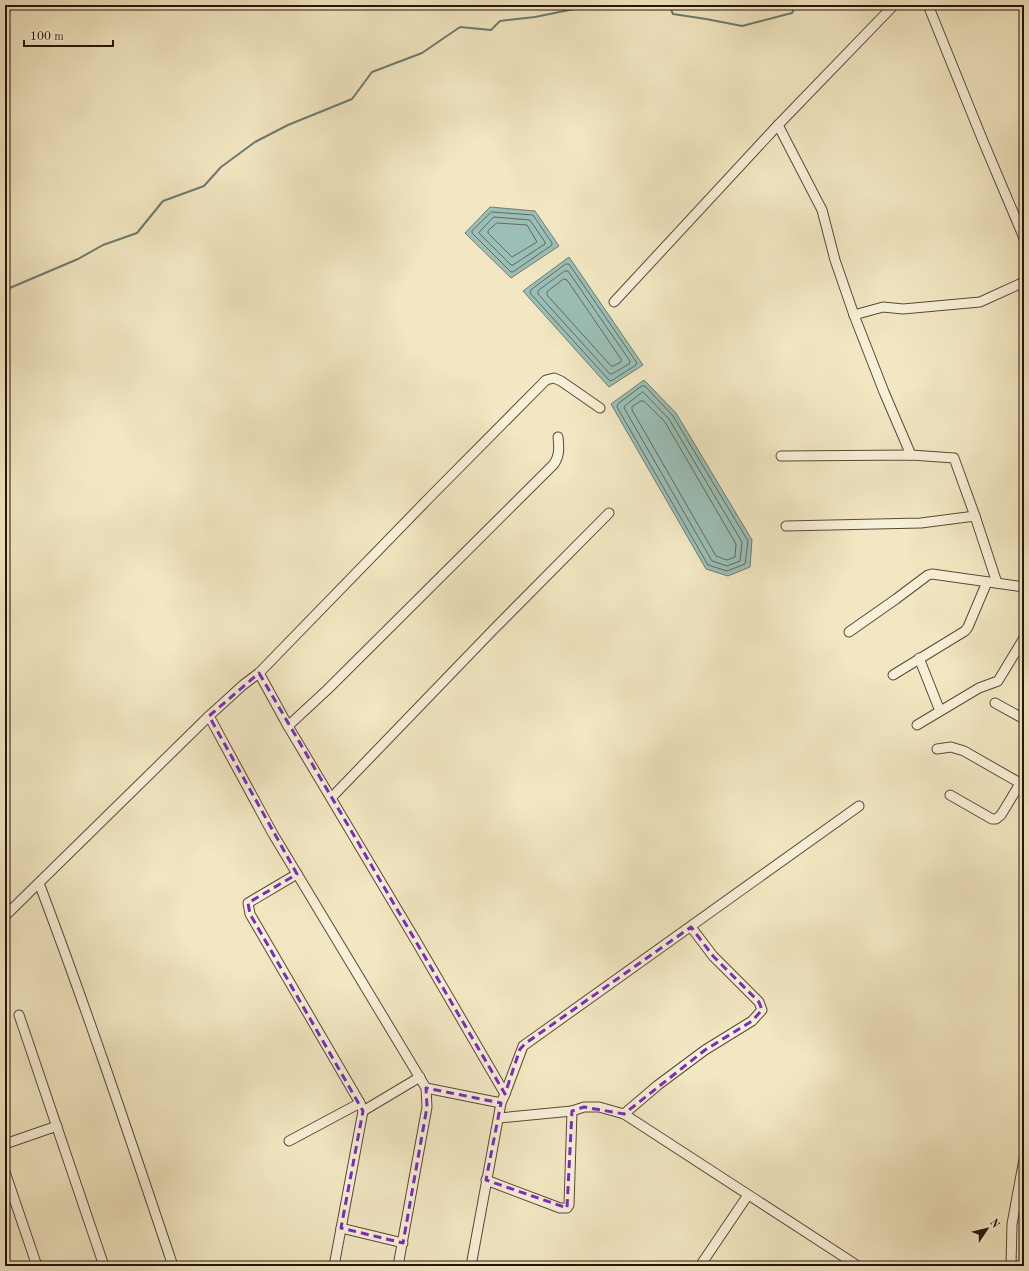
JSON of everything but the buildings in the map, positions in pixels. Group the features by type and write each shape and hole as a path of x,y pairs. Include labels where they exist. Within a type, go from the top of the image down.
{"street":[{"path":"614,302 778,124 894,5"},
{"path":"928,5 1024,238"},
{"path":"778,124 820,207 835,260 854,315 884,392 911,455"},
{"path":"854,315 882,307 902,309 980,302 1024,282"},
{"path":"5,916 209,716 243,685 259,673 546,380 554,378 561,381 600,408"},
{"path":"288,726 328,689 554,464 559,453 558,437"},
{"path":"781,456 911,455 954,458 997,583"},
{"path":"332,797 487,636 609,513"},
{"path":"786,526 922,523 975,516"},
{"path":"849,632 896,599 928,574 1024,587"},
{"path":"893,675 965,631 987,582"},
{"path":"916,725 979,688 998,681 1024,638"},
{"path":"919,658 940,710"},
{"path":"259,673 288,726 332,797 503,1099"},
{"path":"995,703 1024,719"},
{"path":"209,716 273,834 426,1088 427,1107 398,1266"},
{"path":"938,750 951,747 964,751 1022,780 1001,814 996,819 950,795"},
{"path":"471,1266 486,1180 503,1099 520,1049 526,1043 859,806"},
{"path":"297,874 248,903 250,914 361,1107 334,1266"},
{"path":"39,883 75,978 173,1266"},
{"path":"624,1114 658,1085 705,1050 752,1021 762,1010 759,1002 713,956 691,927"},
{"path":"19,1015 104,1266"},
{"path":"289,1141 420,1077"},
{"path":"426,1088 503,1099"},
{"path":"499,1118 572,1111 584,1107 599,1108 624,1114 858,1266"},
{"path":"486,1180 560,1208 567,1208 569,1205 572,1111"},
{"path":"5,1144 57,1126"},
{"path":"1012,1266 1012,1224 1024,1159"},
{"path":"5,1172 37,1266"},
{"path":"700,1266 748,1195"},
{"path":"341,1228 403,1243"}],"highlighted area":[{"path":"259,673 505,1094 520,1049 526,1043 691,927 713,956 759,1002 762,1010 752,1021 705,1050 624,1114 584,1107 572,1111 567,1208 486,1180 501,1103 426,1088 427,1107 403,1243 341,1228 363,1111 250,914 248,903 297,874 209,716"}],"water":[{"path":"490,207 535,211 559,246 511,278 465,233"},
{"path":"569,257 643,365 609,387 523,291"},
{"path":"644,380 676,413 752,540 750,567 728,576 706,569 611,404"}],"waterway":[{"path":"5,290 78,259 103,245 137,233 163,201 204,186 221,167 255,142 288,125 352,99 372,72 422,53 460,27 491,30 500,21 535,17 594,5"},
{"path":"669,5 673,14 742,26 792,13 796,5"}]}
